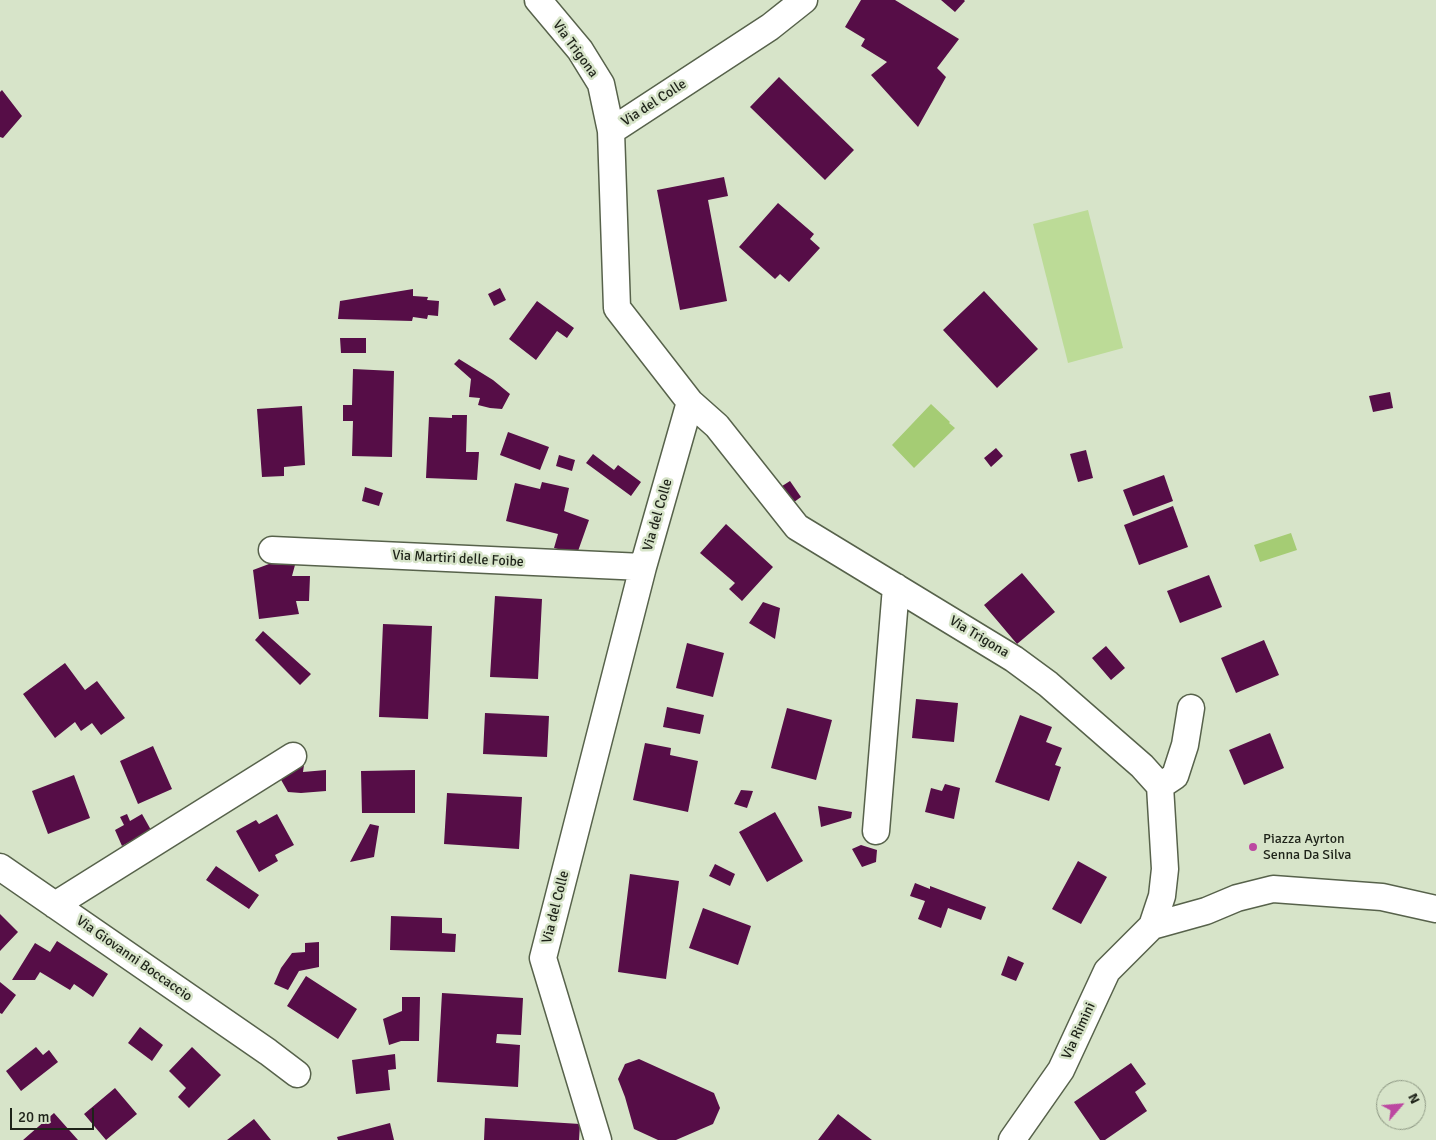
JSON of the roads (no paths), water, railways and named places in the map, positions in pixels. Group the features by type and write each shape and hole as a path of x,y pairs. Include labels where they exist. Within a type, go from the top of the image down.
{"street":[{"name":"Via Trigona","path":"538,0 580,50 601,84 612,131"},
{"name":"Via del Colle","path":"598,1140 543,958 643,567 690,402 617,308 612,131 770,27 804,0"},
{"name":"Via Trigona","path":"690,402 717,426 797,527 1021,664 1048,684 1142,766 1160,786"},
{"name":"Via Martiri delle Foibe","path":"272,550 643,567"},
{"path":"876,831 896,587"},
{"path":"1152,926 1162,896 1165,869 1160,786 1175,776 1185,745 1191,708"},
{"path":"55,904 294,756"},
{"name":"Via Giovanni Boccaccio","path":"0,868 55,904 297,1074"},
{"path":"1152,926 1206,911 1237,898 1273,889 1382,897 1436,909"},
{"name":"Via Rimini","path":"1012,1140 1061,1070 1107,971 1152,926"}],"place":[{"name":"Piazza Ayrton Senna Da Silva","path":"1253,847"}]}
